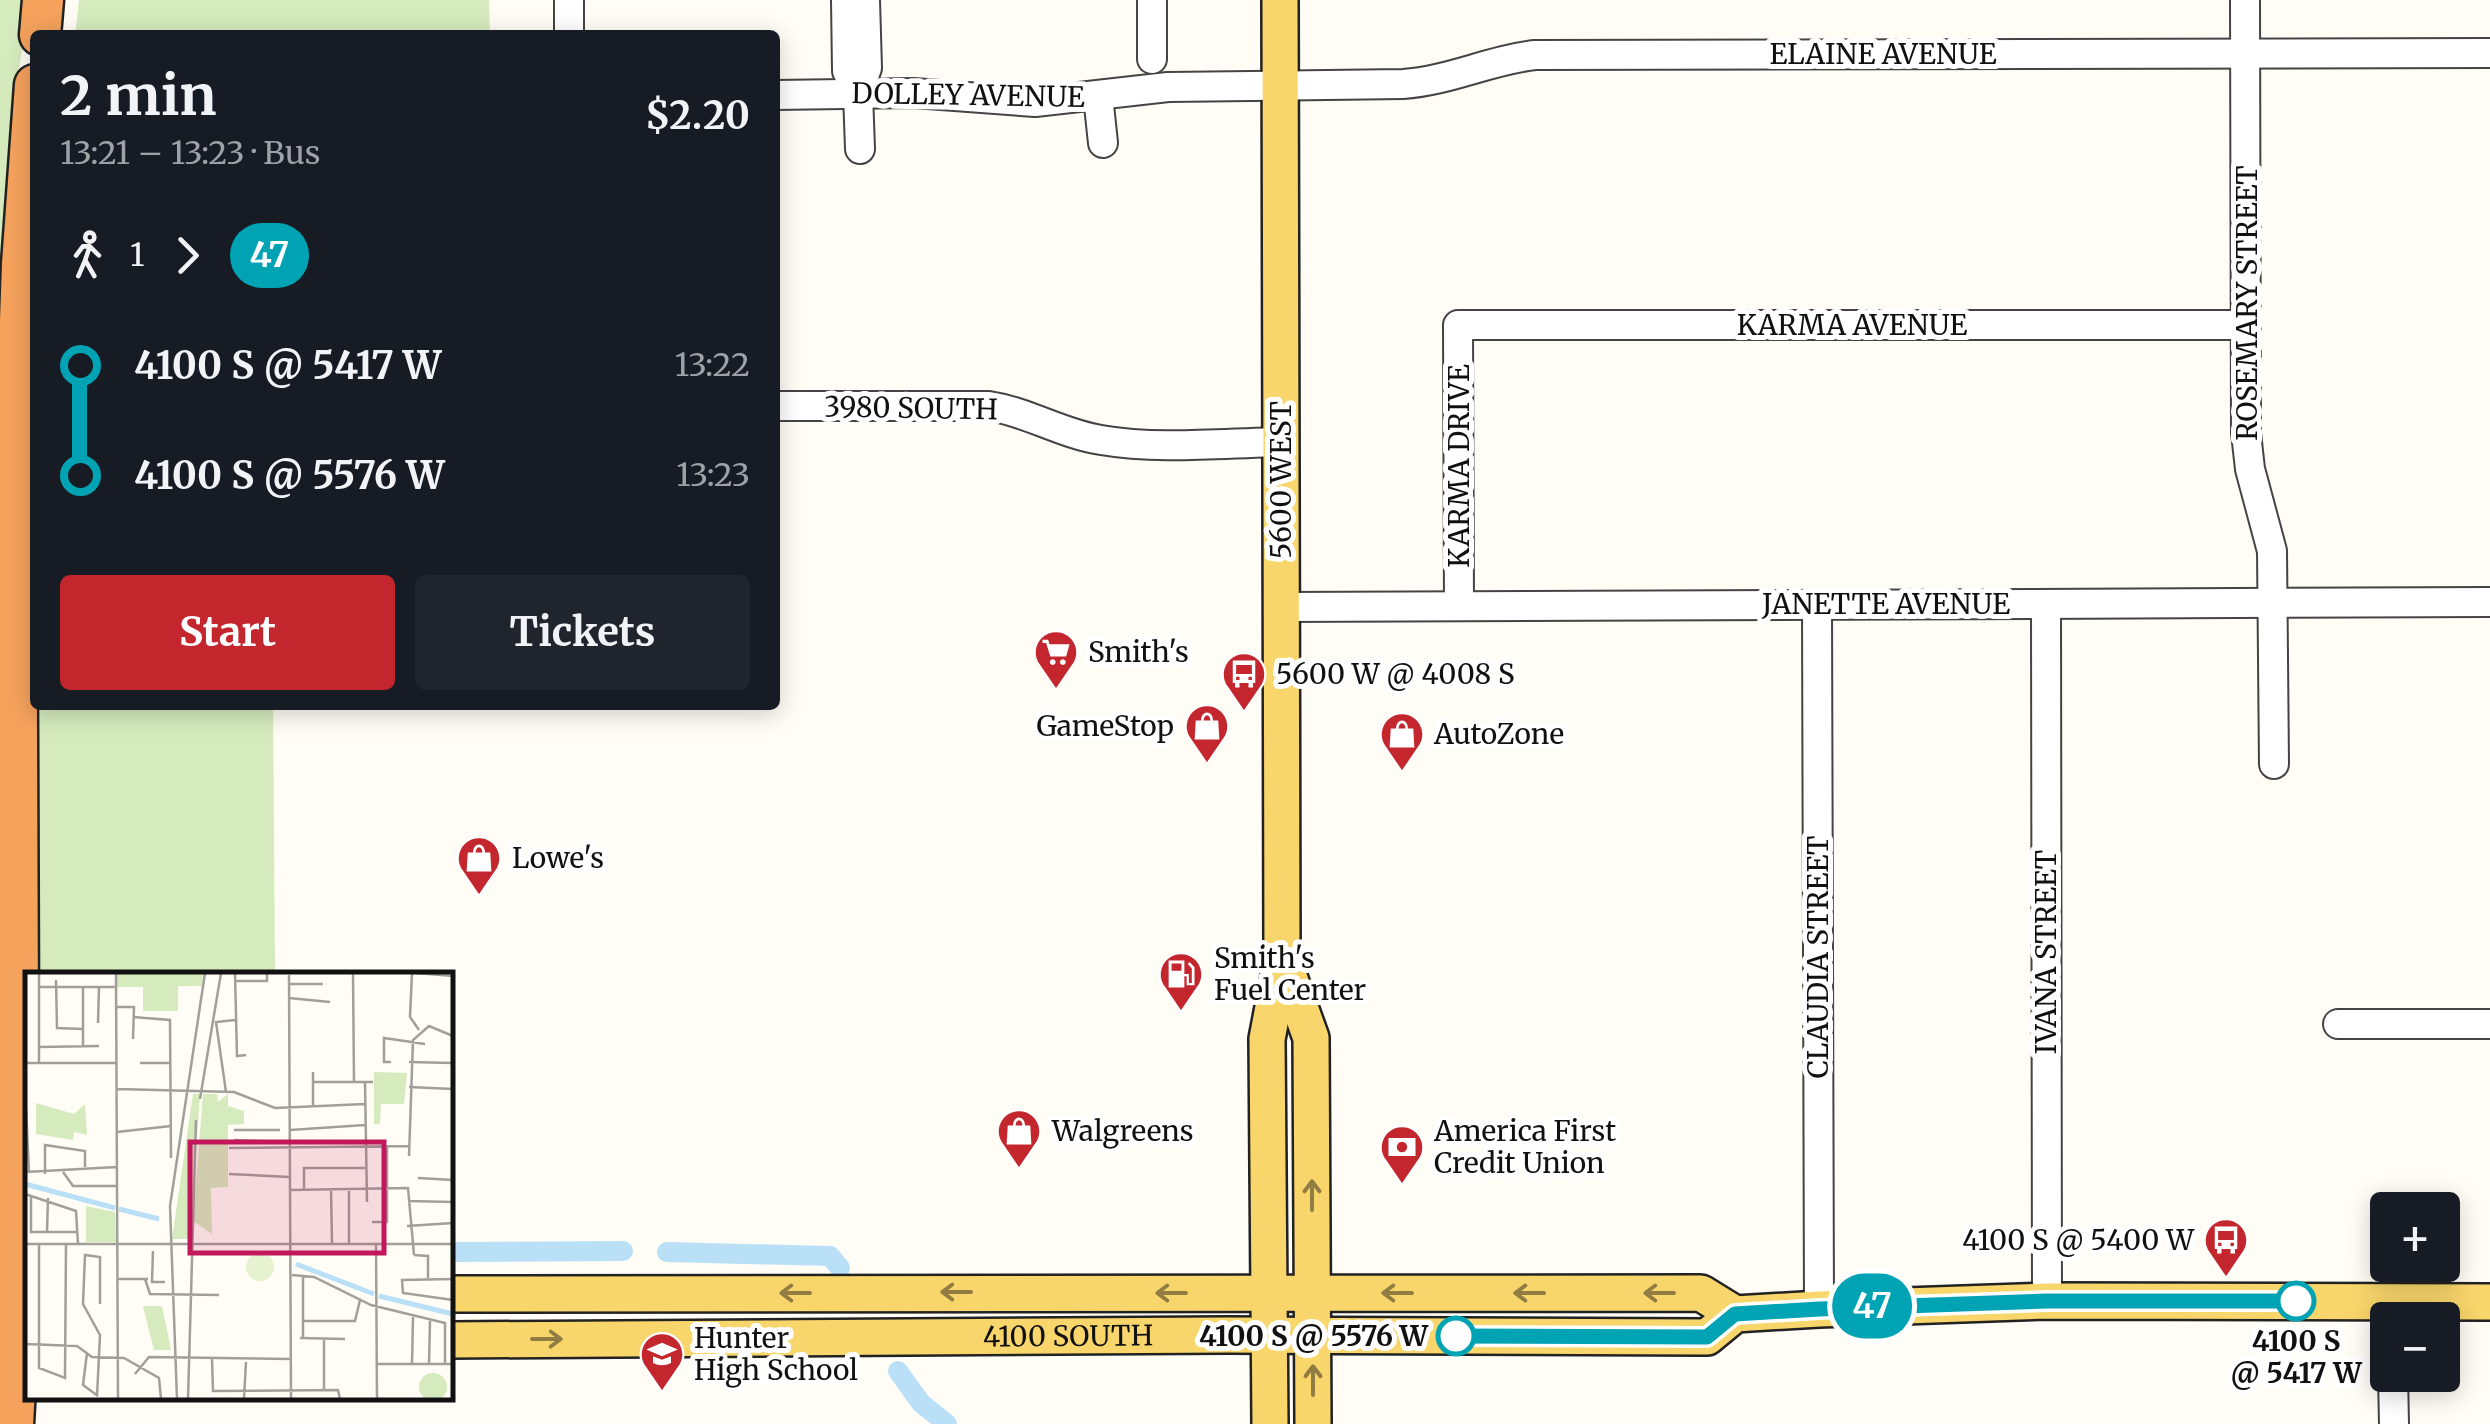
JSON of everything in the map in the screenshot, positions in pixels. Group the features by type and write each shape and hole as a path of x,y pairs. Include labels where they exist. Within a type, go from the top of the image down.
{"highway":[{"path":"40,30 43,0"},
{"path":"13,1424 17,415 30,154"}],"main road":[{"name":"5600 WEST","path":"1270,1424 1267,1039 1282,960 1280,0"},
{"name":"5600 WEST","path":"1282,960 1311,1038 1313,1424"},
{"name":"4100 SOUTH","path":"452,1294 1700,1294 1735,1314 2047,1301 2370,1310"},
{"name":"4100 SOUTH","path":"2460,1305 2490,1302"},
{"name":"4100 SOUTH","path":"452,1340 1707,1337 1735,1314"}],"street":[{"path":"569,0 569,30"},
{"path":"846,0 847,70 858,93"},
{"path":"860,149 858,93 867,68 865,0"},
{"path":"1152,0 1152,59"},
{"name":"ROSEMARY STREET","path":"2245,0 2246,444 2272,552 2274,764"},
{"name":"ELAINE AVENUE","path":"1280,84 1418,83 1499,60 1535,55 2490,53"},
{"name":"DOLLEY AVENUE","path":"780,95 914,92 1036,102 1168,87 1280,84"},
{"path":"1098,96 1103,143"},
{"name":"KARMA AVENUE","path":"1458,325 2246,325"},
{"name":"KARMA DRIVE","path":"1458,325 1459,606"},
{"name":"3980 SOUTH","path":"780,406 989,406 1084,437 1115,442 1281,442"},
{"name":"JANETTE AVENUE","path":"1282,607 2490,602"},
{"name":"CLAUDIA STREET","path":"1817,604 1819,1309"},
{"name":"IVANA STREET","path":"2046,604 2047,1301"},
{"path":"2338,1024 2490,1024"},
{"path":"2393,1392 2394,1424"}],"green space":[{"path":"0,0 29,0 16,91 0,276"},
{"path":"79,0 489,0 490,30 76,30"},
{"path":"40,710 273,710 275,972 36,972"}],"waterway":[{"path":"452,1252 623,1251"},
{"path":"667,1252 830,1256 840,1268"},
{"path":"898,1371 921,1403 947,1424"}],"bus line":[{"name":"47","path":"1456,1336 1707,1337 1735,1314 1921,1304 2296,1301"}],"place":[{"name":"Smith's","path":"1056,690"},
{"name":"5600 W @ 4008 S","path":"1244,712"},
{"name":"GameStop","path":"1207,764"},
{"name":"AutoZone","path":"1402,772"},
{"name":"Lowe's","path":"479,896"},
{"name":"Smith's Fuel Center","path":"1181,1012"},
{"name":"Walgreens","path":"1019,1169"},
{"name":"America First Credit Union","path":"1402,1185"},
{"name":"4100 S @ 5400 W","path":"2226,1278"},
{"name":"4100 S @ 5417 W","path":"2296,1301"},
{"name":"4100 S @ 5576 W","path":"1456,1336"},
{"name":"Hunter High School","path":"662,1392"}]}
